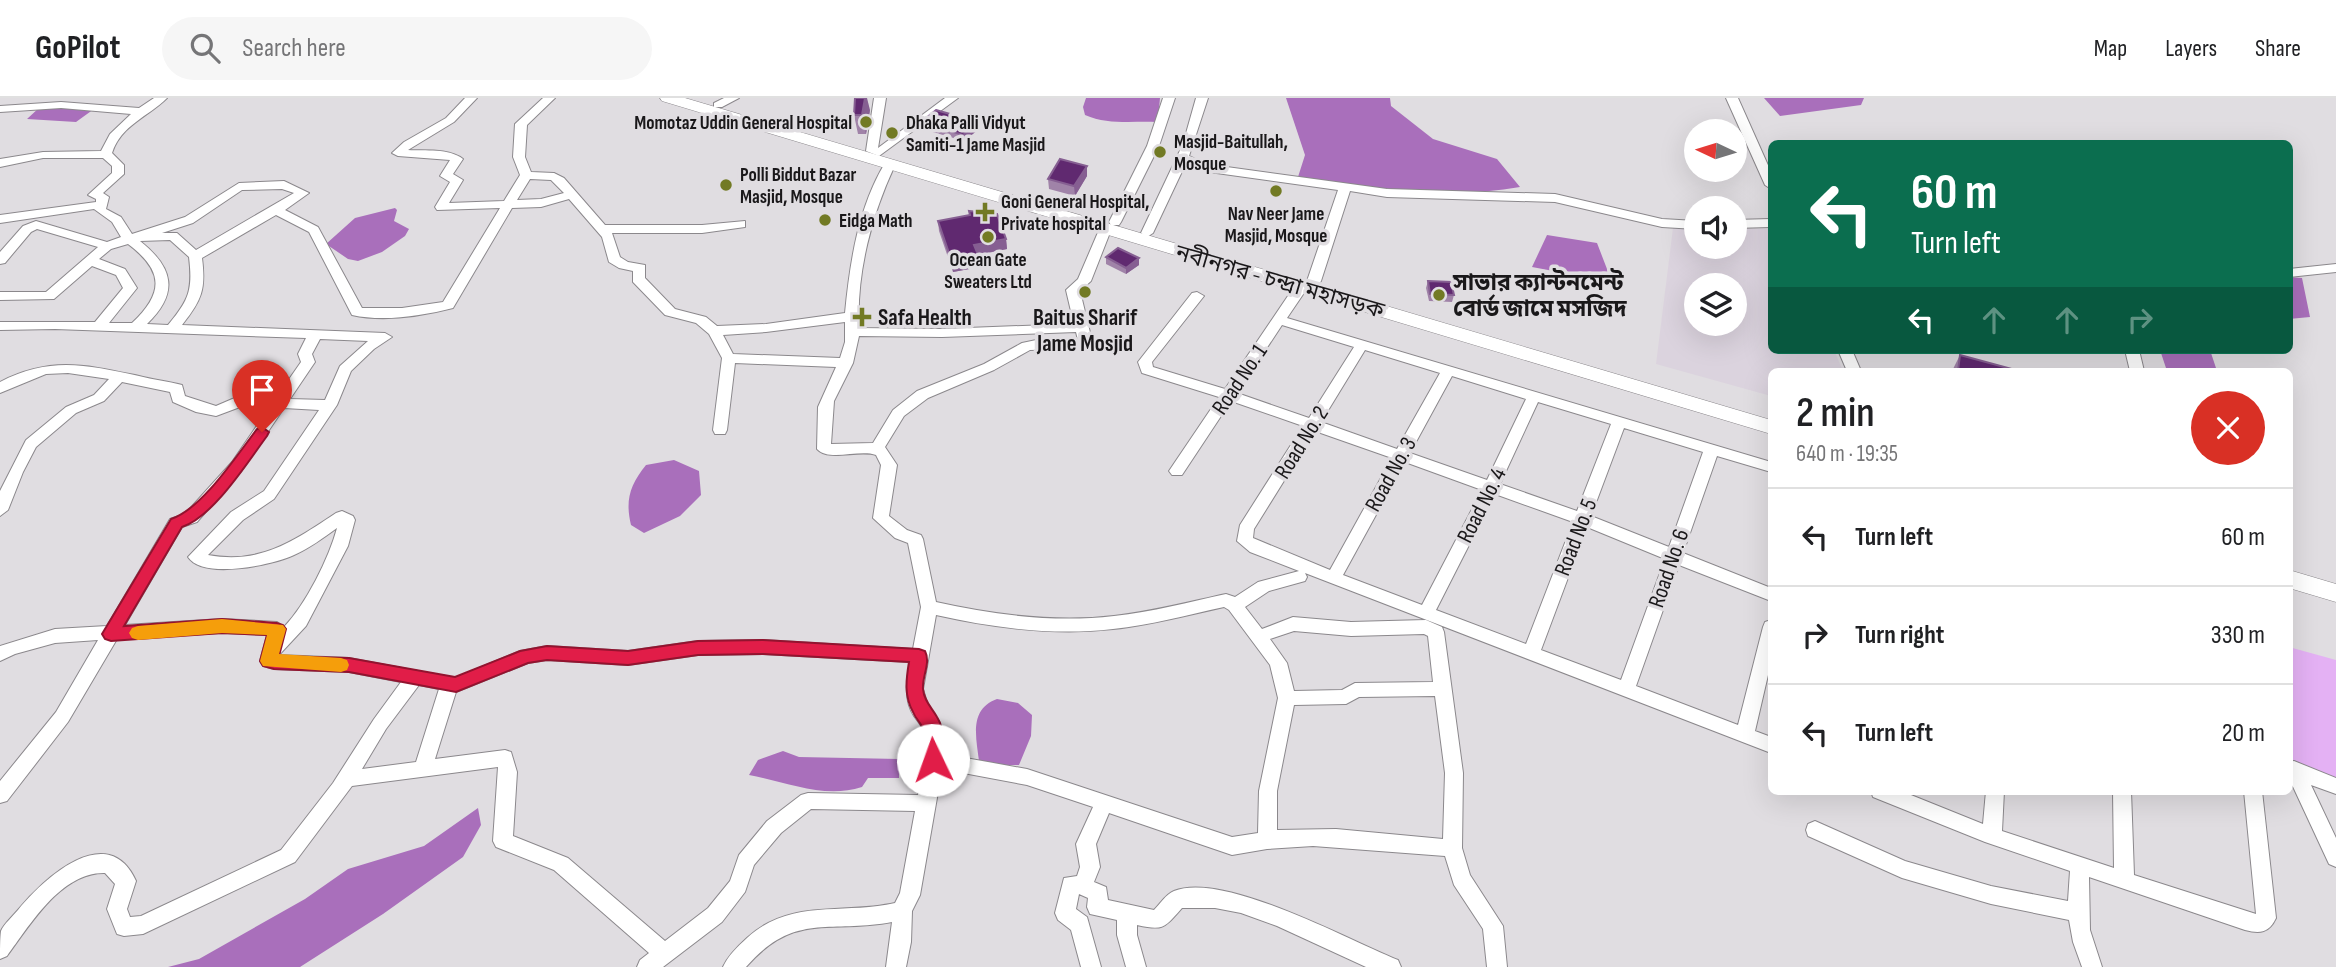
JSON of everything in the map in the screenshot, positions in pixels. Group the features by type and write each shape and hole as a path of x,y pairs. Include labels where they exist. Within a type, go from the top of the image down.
{"highway":[{"name":"নবীনগর - চন্দ্রা মহাসড়ক","path":"668,98 880,157 1307,284 1768,412"},
{"name":"নবীনগর - চন্দ্রা মহাসড়ক","path":"695,98 725,101 880,157"},
{"name":"নবীনগর - চন্দ্রা মহাসড়ক","path":"1110,226 1147,233 1768,426"},
{"path":"2293,567 2336,580"},
{"path":"2293,580 2336,593"}],"street":[{"path":"106,154 108,142 118,131 161,98"},
{"path":"471,98 450,120 408,144 398,153 449,156 457,159 446,176 457,180 441,206 508,206 541,203 572,195"},
{"path":"526,175 519,157 521,124 549,98"},
{"path":"880,98 878,185 864,234 846,363 827,401 824,449 854,447 881,451 889,465 881,518 901,534 915,539 929,607 914,689 920,710 930,721 934,736 933,760 910,895 902,910 901,942 896,967"},
{"path":"880,157 952,98"},
{"path":"877,449 887,427 899,410 912,399 987,367 1027,346 1086,345 1073,290 1084,281 1110,226 1143,172 1163,123 1169,98"},
{"path":"1147,233 1183,157 1202,98"},
{"path":"1732,98 1768,178"},
{"path":"0,108 61,105 142,112"},
{"path":"0,163 43,155 106,154 118,165 118,174 94,195 103,197 100,210 117,220 128,238 153,257 162,284 158,303 135,328"},
{"path":"1183,157 1202,167 1387,193 1555,198 1662,223 1684,224"},
{"path":"276,210 314,230 357,312 380,314 416,311 448,305 526,175"},
{"path":"526,175 554,177 608,236 614,259 624,265 640,268 638,279 659,303 670,312 701,320 714,331 729,358 720,430"},
{"path":"0,296 49,296 107,246 189,220 239,187 284,185 303,193 195,256"},
{"name":"Road No. 1","path":"1177,471 1279,320 1307,284 1345,187"},
{"path":"0,219 99,205"},
{"path":"601,229 702,229 741,223"},
{"path":"1747,224 1768,223"},
{"path":"0,260 27,229 36,225 107,246"},
{"path":"128,238 173,236 195,256 200,285 195,301 171,330"},
{"path":"90,261 123,272 129,278 130,288 98,327"},
{"path":"2293,273 2336,268"},
{"path":"1197,296 1145,362 1147,370 1229,394 1582,519 1768,594"},
{"path":"1279,320 1768,466"},
{"path":"714,331 852,325 942,333 1081,328"},
{"path":"0,326 385,337 369,346 345,369 330,405 269,495 237,516 196,557 203,562 246,561 282,554 342,517 347,520 340,545 300,621 274,648"},
{"path":"0,794 62,717 176,523 191,519 237,466 269,422 279,402 308,362 305,354 316,333"},
{"name":"Road No. 2","path":"1333,578 1256,548 1245,541 1246,529 1362,345"},
{"path":"729,358 846,363"},
{"path":"0,388 32,373 56,367 95,369 153,386 177,388 178,399 217,412 226,411 237,402 330,405"},
{"name":"Road No. 3","path":"1333,578 1448,370"},
{"path":"0,510 15,472 31,444 71,410 99,398 120,376"},
{"name":"Road No. 4","path":"1426,613 1534,396"},
{"name":"Road No. 5","path":"1531,653 1619,422"},
{"name":"Road No. 6","path":"1627,688 1672,555 1712,449"},
{"path":"1235,605 1264,586 1299,577"},
{"path":"1333,578 1768,744"},
{"path":"929,607 984,620 1046,626 1102,624 1226,600 1235,605 1278,663 1287,698 1268,792 1268,840"},
{"path":"1258,637 1293,624 1351,629 1426,627 1436,632 1454,773 1452,848 1461,878 1493,926 1497,967"},
{"path":"0,654 10,648 55,636 222,626 277,629 269,661 349,665 456,685 526,656 547,653 628,658 698,648 763,647 919,656"},
{"path":"1745,734 1768,639"},
{"path":"0,949 22,918 52,888 85,865 109,864 126,881 117,909 124,927 143,925 288,856 347,779 380,724 415,677"},
{"path":"423,769 450,683"},
{"path":"1287,698 1346,697 1355,690 1444,689"},
{"path":"347,779 505,758 508,772 503,841 561,864 666,954"},
{"path":"933,760 1027,776 1232,846 1297,836 1351,838 1397,845 1452,848"},
{"path":"2293,770 2336,786"},
{"path":"2293,773 2336,858"},
{"path":"1892,795 1992,836 2245,921 2259,923 2266,918 2253,795"},
{"path":"1992,836 1995,795"},
{"path":"2122,795 2124,880"},
{"path":"647,967 715,915 738,886 746,861 774,827 808,801 924,803"},
{"path":"1083,886 1090,867 1086,844 1104,803"},
{"path":"1815,830 1902,869 1991,895 2077,912"},
{"path":"2080,866 2077,912 2086,954 2092,967"},
{"path":"1090,967 1080,923 1065,913 1070,884 1099,893 1097,907 1158,920 1177,899 1219,899 1263,911 1330,943 1391,967"},
{"path":"733,967 753,943 781,924 816,918 886,916 902,910"},
{"path":"1127,913 1127,935 1136,967"}],"shaded area":[{"path":"1086,98 1160,98 1158,120 1120,122 1094,118 1085,115 1083,107"},
{"path":"1286,98 1390,98 1391,106 1433,139 1497,159 1520,187 1465,192 1409,191 1298,177 1305,155"},
{"path":"1764,98 1864,98 1861,105 1780,116"},
{"path":"40,107 94,109 76,122 27,119"},
{"path":"395,208 397,210 394,221 409,229 405,236 382,252 358,261 348,259 326,244 355,218"},
{"path":"1673,228 1684,228 1684,259 1747,259 1747,228 1768,229 1768,354 1836,354 1842,368 1768,368 1768,395 1656,364"},
{"path":"1547,235 1597,243 1612,282 1532,267"},
{"path":"2293,277 2302,278 2310,317 2293,319"},
{"path":"2161,354 2211,354 2216,368 2166,368"},
{"path":"674,460 699,471 701,495 680,516 644,533 631,525 630,493 646,465"},
{"path":"2293,648 2336,660 2336,782 2293,760"},
{"path":"997,699 1018,703 1032,715 1031,736 1019,765 991,765 979,761 976,733 978,717 988,704"},
{"path":"783,751 799,757 899,759 899,778 868,778 862,787 833,791 806,788 749,775 758,760"},
{"path":"478,808 481,825 463,857 383,914 300,967 168,967 199,959 305,899 348,869 424,846"}],"building":[{"path":"855,98 865,98 862,115 854,115"},
{"path":"936,110 978,122 963,135 921,122"},
{"path":"1060,159 1087,166 1074,186 1048,179"},
{"path":"969,211 997,214 1006,239 974,245 979,257 952,262 938,221 970,215"},
{"path":"1118,248 1139,258 1126,268 1106,257"},
{"path":"1428,281 1451,282 1454,295 1430,294"},
{"path":"1960,355 2008,368 1958,368"}],"slow traffic":[{"path":"138,633 222,626 277,629 269,661 341,665"}],"place":[{"name":"Momotaz Uddin General Hospital","path":"866,122"},
{"name":"Dhaka Palli Vidyut Samiti-1 Jame Masjid","path":"892,133"},
{"name":"Masjid-Baitullah, Mosque","path":"1160,152"},
{"name":"Polli Biddut Bazar Masjid, Mosque","path":"726,185"},
{"name":"Nav Neer Jame Masjid, Mosque","path":"1276,191"},
{"name":"Goni General Hospital, Private hospital","path":"985,212"},
{"name":"Eidga Math","path":"825,220"},
{"name":"Ocean Gate Sweaters Ltd","path":"988,237"},
{"name":"Baitus Sharif Jame Mosjid","path":"1085,292"},
{"name":"সাভার ক্যান্টনমেন্ট বোর্ড জামে মসজিদ","path":"1439,295"},
{"name":"Safa Health","path":"862,317"}],"route":[{"path":"262,432 237,466 191,519 176,523 111,634 222,626 277,629 269,661 349,665 456,685 526,656 547,653 628,658 698,648 763,647 919,656 914,689 920,710 930,721 934,736 933,760"}]}
